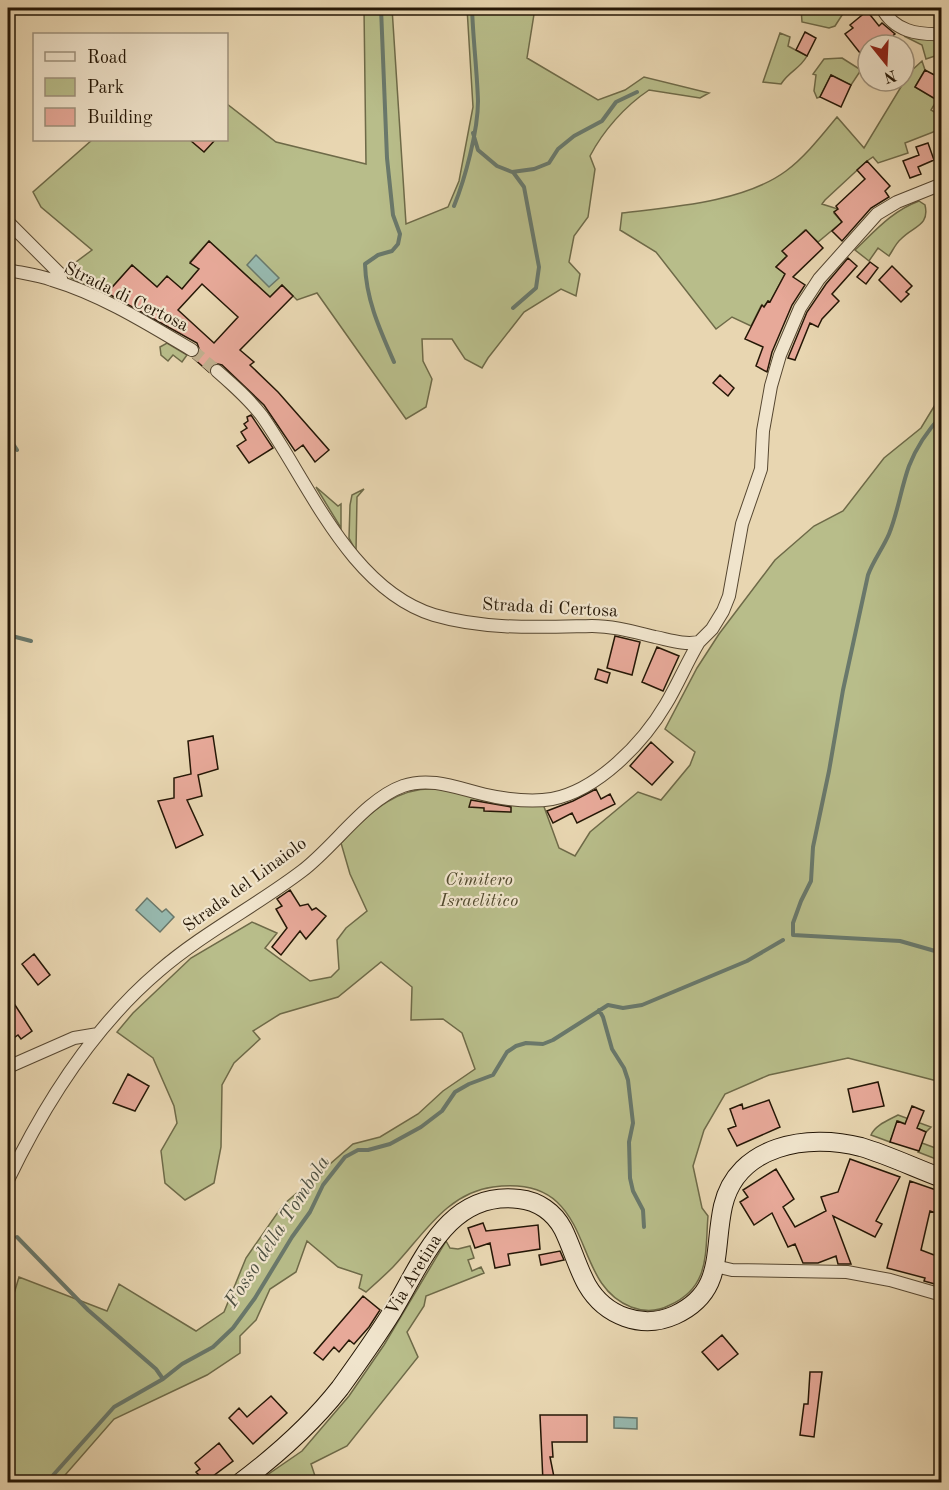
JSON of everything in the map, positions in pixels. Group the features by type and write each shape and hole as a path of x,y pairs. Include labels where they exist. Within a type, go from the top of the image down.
{"main road":[{"name":"Via Aretina","path":"241,1482 286,1447 312,1421 350,1375 384,1325 437,1234 453,1218 478,1204 496,1199 515,1198 531,1201 544,1207 561,1226 592,1292 605,1306 630,1319 655,1321 668,1318 684,1310 697,1301 704,1292 716,1266 723,1206 730,1186 746,1165 770,1151 807,1143 844,1144 872,1151 942,1178"}],"street":[{"path":"882,8 899,28 921,33 942,34"},
{"path":"699,642 716,624 729,596 742,524 761,469 763,431 771,386 783,346 800,308 819,279 877,214 897,202 942,184"},
{"path":"8,222 60,274 62,284"},
{"name":"Strada di Certosa","path":"8,270 62,284 124,312 192,350"},
{"name":"Strada di Certosa","path":"217,371 243,394 262,417 325,516 361,565 406,603 432,614 477,624 529,627 608,627 681,643 699,642"},
{"name":"Strada del Linaiolo","path":"8,1180 28,1139 60,1086 98,1034 158,971 304,869 377,801 397,789 415,783 433,782 503,798 546,800 575,791 597,778 624,756 648,731 666,704 699,642"},
{"path":"8,1067 74,1038 98,1034"},
{"path":"716,1266 732,1270 847,1272 890,1280 942,1295"}],"green space":[{"path":"364,8 392,8 406,224 448,207 459,181 473,107 467,8 535,8 527,58 598,100 625,90 644,77 709,93 700,98 649,90 615,120 601,137 590,156 595,169 588,217 574,236 569,262 580,274 576,296 561,289 524,312 482,368 465,359 452,339 422,339 423,361 432,379 426,407 406,419 317,293 297,300 282,285 270,297 209,241 190,262 199,269 182,289 157,287 132,265 105,295 71,278 64,271 92,250 41,207 33,192 91,141 228,141 228,105 276,142 366,164"},
{"path":"801,8 850,8 844,12 835,26 829,28 802,22"},
{"path":"780,33 790,37 788,46 807,56 781,84 763,82"},
{"path":"916,37 941,39 941,54 926,59 922,45 916,42"},
{"path":"842,58 856,67 856,78 851,85 831,75 820,97 817,98 814,91 816,75 813,74 824,59"},
{"path":"922,61 925,70 916,85 916,66"},
{"path":"916,88 937,100 931,110 941,116 941,129 905,143 908,153 878,163 873,157 867,161 822,204 838,209 834,213 842,222 818,242 805,230 783,251 787,256 776,267 785,274 770,302 768,301 764,307 761,306 751,326 732,317 716,329 656,252 620,230 622,213 707,201 750,190 769,181 800,159 837,117 864,148 897,93 916,93"},
{"path":"919,201 925,205 926,212 923,222 899,241 889,256 878,248 869,261 855,250 892,216"},
{"path":"167,343 187,355 182,362 173,355 168,361 161,355 160,347"},
{"name":"Cimitero Israelitico","path":"941,395 941,1082 848,1058 769,1075 725,1094 704,1130 693,1166 702,1208 708,1216 703,1268 699,1279 683,1298 660,1309 641,1310 616,1299 596,1274 568,1215 557,1202 543,1192 527,1187 493,1187 476,1191 448,1207 393,1267 366,1292 359,1288 362,1275 338,1267 307,1241 296,1272 270,1289 256,1320 240,1336 240,1353 207,1375 114,1419 59,1482 8,1482 8,1308 19,1277 107,1311 119,1284 196,1331 224,1312 246,1258 283,1205 353,1144 380,1137 418,1114 443,1091 475,1069 462,1033 443,1019 411,1020 412,987 381,962 338,997 280,1014 253,1031 260,1039 234,1063 222,1085 221,1147 214,1183 185,1200 165,1183 161,1151 177,1123 174,1106 153,1058 117,1032 133,1013 191,958 252,922 277,933 265,948 310,981 331,977 339,969 337,940 346,928 367,911 350,874 341,843 375,810 401,795 415,790 430,789 452,791 487,801 543,804 559,848 575,856 590,832 638,792 661,800 690,765 695,752 665,729 697,668 719,634 775,560 814,526 843,511 884,458 921,428"},
{"path":"316,487 338,506 341,504 341,528"},
{"path":"364,489 357,497 356,551 349,538 350,505 352,495"},
{"path":"898,1115 931,1127 926,1132 898,1121 890,1142 871,1135 879,1126"},
{"path":"922,1143 941,1150 941,1161 918,1152"},
{"path":"446,1241 450,1248 470,1246 474,1258 468,1260 472,1271 481,1267 484,1273 426,1296 424,1306 407,1332 418,1357 347,1446 311,1464 317,1482 257,1482 302,1451 349,1396 384,1345"}],"water":[{"path":"256,255 279,278 269,287 247,265"},
{"path":"147,898 162,912 166,909 174,917 160,932 136,910"},
{"path":"614,1417 637,1418 637,1429 614,1428"}],"building":[{"path":"867,11 879,26 882,23 894,33 856,33 856,48 845,34 853,28 850,25"},
{"path":"805,32 816,38 807,56 796,50"},
{"path":"925,70 942,79 942,103 916,88"},
{"path":"831,75 851,85 841,107 820,97"},
{"path":"191,141 214,141 204,152"},
{"path":"928,143 934,160 918,167 921,174 910,178 903,161 919,155 916,147"},
{"path":"867,161 890,186 885,191 889,197 871,208 842,241 832,231 842,222 834,212 838,209 836,206 865,179 857,170"},
{"path":"806,230 823,248 793,277 805,285 792,305 772,352 767,372 756,366 763,347 745,339 762,305 764,307 768,301 770,302 785,274 776,267 787,256 782,251"},
{"path":"209,241 270,297 282,285 293,296 240,350 254,362 250,365 278,392 329,450 315,462 303,445 295,451 264,405 222,365 214,363 210,366 209,372 193,358 199,355 197,343 107,293 132,265 157,287 167,276 182,289 199,269 190,263","holes":["202,284 238,317 214,343 178,310"]},
{"path":"848,258 857,266 832,294 839,301 822,319 818,327 810,323 795,360 788,358 807,312"},
{"path":"870,262 878,268 866,284 857,277"},
{"path":"892,266 912,286 906,292 909,294 901,302 879,280"},
{"path":"720,375 734,388 728,396 713,383"},
{"path":"251,415 273,448 249,463 237,446 246,440 241,432 247,428 244,424 248,421 247,417"},
{"path":"615,636 640,642 632,675 607,668"},
{"path":"657,647 679,656 663,691 642,682"},
{"path":"598,669 610,673 607,683 595,679"},
{"path":"213,736 218,769 198,775 202,796 187,800 203,835 176,848 158,801 174,798 174,778 191,774 188,741"},
{"path":"651,742 673,762 652,785 630,766"},
{"path":"596,789 601,799 610,794 615,804 577,823 572,813 553,823 547,811"},
{"path":"471,800 511,807 511,812 484,811 484,808 469,807"},
{"path":"290,890 300,906 308,904 312,910 316,908 326,916 306,939 300,931 281,955 272,947 287,928 276,909 282,906 277,899"},
{"path":"34,954 50,975 38,985 22,964"},
{"path":"15,1005 32,1031 21,1039 18,1035 8,1042 8,1010"},
{"path":"128,1074 149,1086 135,1111 113,1103"},
{"path":"878,1082 884,1106 853,1112 848,1089"},
{"path":"769,1100 780,1127 737,1146 728,1129 736,1126 730,1109 742,1104 743,1109"},
{"path":"912,1106 924,1111 917,1128 926,1132 919,1151 890,1142 897,1121 905,1124"},
{"path":"850,1159 900,1177 876,1221 882,1224 875,1237 833,1216 851,1264 838,1264 836,1256 818,1263 803,1263 795,1244 788,1247 772,1213 754,1225 740,1202 748,1197 743,1190 776,1169 794,1199 783,1207 795,1227 826,1211 821,1197 838,1192"},
{"path":"910,1181 942,1192 942,1215 930,1211 921,1250 942,1258 942,1286 924,1281 925,1278 887,1268"},
{"path":"483,1223 486,1231 538,1225 540,1249 508,1254 510,1265 495,1268 490,1243 475,1248 468,1228"},
{"path":"560,1251 564,1260 541,1265 539,1255"},
{"path":"363,1296 380,1310 354,1344 349,1340 339,1352 334,1347 323,1360 314,1353"},
{"path":"722,1335 738,1354 718,1370 702,1352"},
{"path":"810,1372 822,1372 814,1437 800,1435 804,1404 808,1404"},
{"path":"271,1396 287,1413 253,1444 229,1418 239,1408 247,1417"},
{"path":"540,1415 587,1415 587,1442 552,1442 553,1457 550,1457 555,1482 543,1482"},
{"path":"219,1443 233,1461 205,1482 196,1472 200,1469 195,1463"}],"waterway":[{"path":"381,8 387,158 393,215 400,234 398,244 392,251 378,255 365,264 371,302 394,362"},
{"path":"454,206 470,155 476,126 478,101 472,8"},
{"path":"473,133 478,150 497,166 512,172 534,169 549,163 558,149 574,136 602,121 616,102 637,92"},
{"path":"513,172 524,187 539,267 536,288 513,308"},
{"path":"942,415 923,439 912,459 889,534 868,575 813,847 811,881 793,923 793,935 900,941 942,953"},
{"path":"8,436 17,450"},
{"path":"8,635 31,641"},
{"name":"Fosso della Tombola","path":"47,1482 114,1407 213,1347 233,1328 310,1212 323,1185 345,1157 358,1150 368,1150 390,1144 421,1127 442,1111 455,1092 493,1075 507,1052 516,1046 526,1043 543,1044 553,1040 608,1005 623,1008 642,1005 747,961 783,940"},
{"path":"599,1010 612,1049 624,1068 628,1080 633,1123 629,1142 630,1178 633,1191 643,1210 644,1227"},
{"path":"17,1237 88,1310 156,1369 163,1379"}],"tunnel":[{"path":"192,350 217,371"}]}
